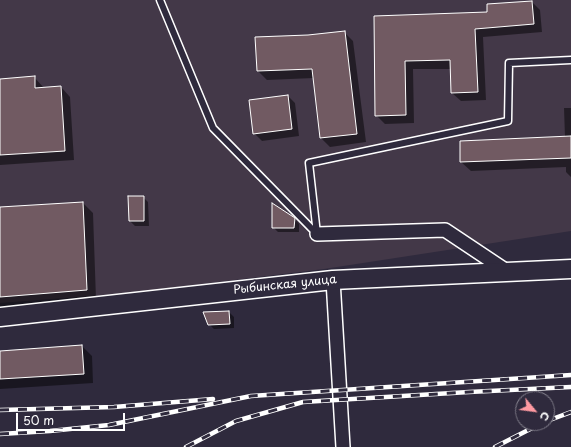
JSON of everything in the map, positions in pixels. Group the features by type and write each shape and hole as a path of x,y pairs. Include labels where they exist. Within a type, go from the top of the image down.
{"main road":[{"name":"Рыбинская улица","path":"0,317 333,280 571,269"}],"street":[{"path":"318,234 446,230 508,272"},
{"path":"333,280 343,447"}],"lane":[{"path":"160,0 213,128 318,234"},
{"path":"318,234 309,163 508,121 509,63 571,60"}],"shaded area":[{"path":"0,0 571,0 571,231 324,269 129,293 0,303"}],"building":[{"path":"532,1 534,24 475,29 478,92 451,93 450,60 405,61 406,115 375,116 374,16 487,12 487,4"},
{"path":"345,31 357,134 320,138 312,69 257,71 255,37 308,35"},
{"path":"35,76 35,88 61,86 65,151 0,155 0,79"},
{"path":"288,95 292,129 253,134 249,100"},
{"path":"571,136 571,158 460,162 460,141"},
{"path":"128,196 144,196 144,221 129,221"},
{"path":"83,202 87,290 0,297 0,207"},
{"path":"272,203 295,218 294,228 272,228"},
{"path":"229,311 230,324 208,325 203,312"},
{"path":"82,345 84,374 0,379 0,351"}],"railway":[{"path":"0,434 109,425 251,396 571,375"},
{"path":"186,447 236,421 303,402 571,387"},
{"path":"0,410 114,407 213,399"},
{"path":"555,418 571,412"},
{"path":"495,447 526,431"}]}
